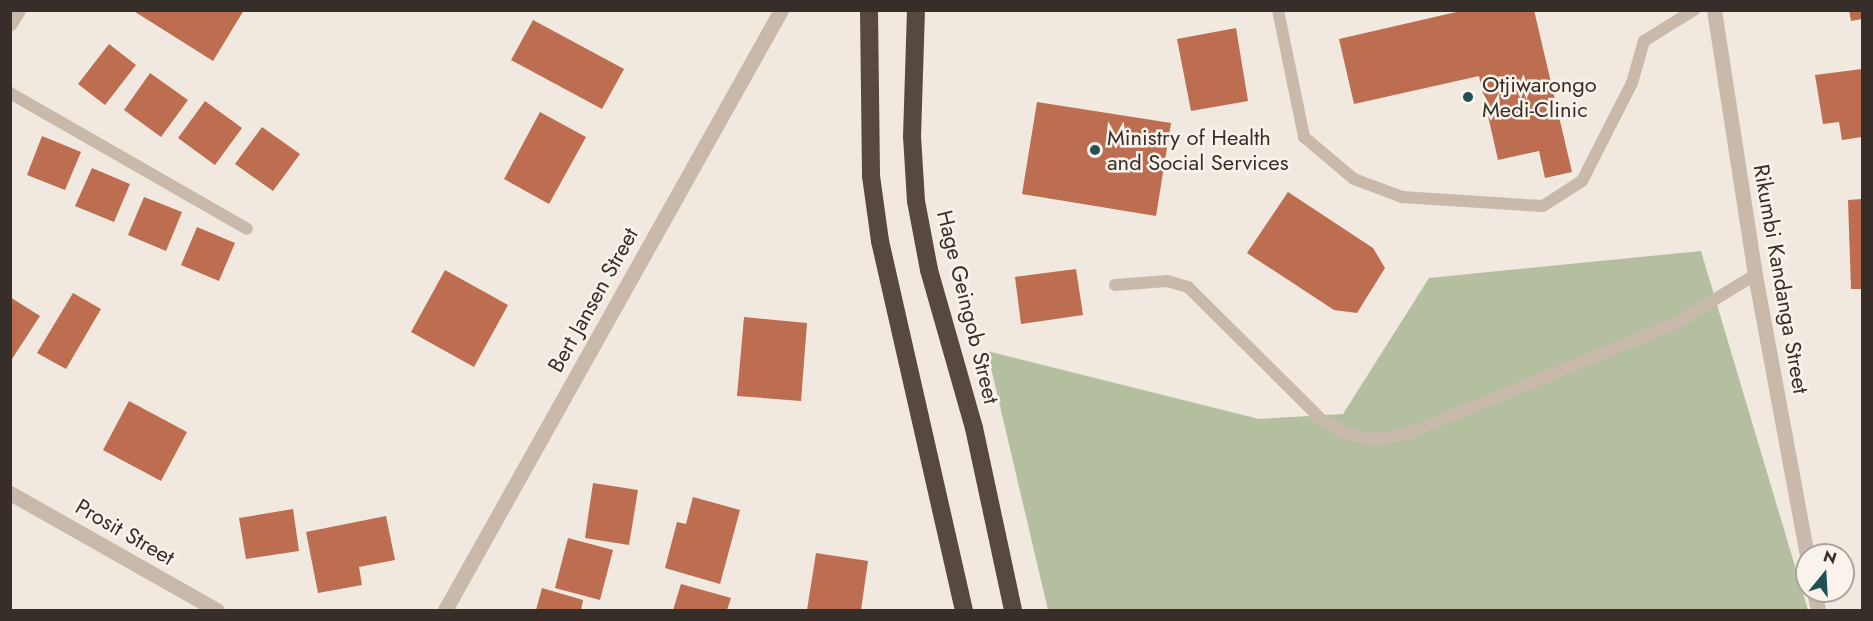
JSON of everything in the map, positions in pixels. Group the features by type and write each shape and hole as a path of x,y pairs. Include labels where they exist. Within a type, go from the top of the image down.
{"highway":[{"path":"869,10 870,164 880,241 964,610"},
{"name":"Hage Geingob Street","path":"916,10 912,136 916,201 929,270 974,428 1013,610"}],"street":[{"path":"10,23 18,10"},
{"name":"Bert Jansen Street","path":"445,610 781,10"},
{"name":"Rikumbi Kandanga Street","path":"1714,10 1755,275 1806,543"},
{"name":"Prosit Street","path":"10,493 217,610"}],"lane":[{"path":"1278,10 1304,137 1354,179 1402,198 1543,206 1582,181 1632,83 1644,42 1694,10"},
{"path":"10,93 247,228"},
{"path":"1115,285 1167,281 1188,287 1321,419 1345,434 1376,440 1407,434 1676,323 1755,275"}],"green space":[{"path":"1701,251 1795,566 1795,603 1806,603 1808,610 1048,610 987,351 1259,419 1343,414 1429,278"}],"building":[{"path":"132,10 244,10 213,61"},
{"path":"1465,10 1534,10 1572,172 1545,178 1539,151 1498,160 1479,76 1354,104 1339,39"},
{"path":"1849,10 1862,10 1862,19 1851,21"},
{"path":"533,20 624,69 602,109 511,60"},
{"path":"1236,28 1248,101 1191,111 1177,39"},
{"path":"109,44 136,65 105,105 78,84"},
{"path":"1862,69 1862,137 1842,140 1839,122 1823,124 1815,75"},
{"path":"150,73 188,100 161,137 124,110"},
{"path":"205,101 242,128 215,165 178,138"},
{"path":"1037,102 1171,123 1156,216 1022,194"},
{"path":"540,112 586,137 549,204 504,179"},
{"path":"262,127 300,154 273,191 235,164"},
{"path":"42,136 81,152 65,190 27,175"},
{"path":"92,168 130,184 114,222 75,206"},
{"path":"1288,192 1373,248 1385,268 1357,313 1334,310 1247,253"},
{"path":"144,197 182,212 166,251 128,235"},
{"path":"1862,199 1862,289 1851,289 1848,200"},
{"path":"197,227 235,243 219,281 181,265"},
{"path":"1076,269 1083,315 1021,324 1015,277"},
{"path":"445,270 508,305 474,367 411,332"},
{"path":"73,293 101,309 66,369 37,353"},
{"path":"10,297 40,316 10,362"},
{"path":"744,317 807,323 801,401 737,396"},
{"path":"129,401 187,432 161,481 103,450"},
{"path":"593,483 638,490 629,545 585,538"},
{"path":"693,497 740,510 720,584 665,568 677,522 686,524"},
{"path":"293,509 299,551 246,559 239,518"},
{"path":"386,516 395,560 359,567 362,585 318,593 306,532"},
{"path":"568,538 613,550 600,600 555,588"},
{"path":"816,553 868,561 861,610 807,610"},
{"path":"681,584 731,598 727,610 673,610"},
{"path":"542,588 583,600 581,610 536,610"}],"place":[{"name":"Otjiwarongo Medi-Clinic","path":"1468,97"},
{"name":"Ministry of Health and Social Services","path":"1095,150"}]}
